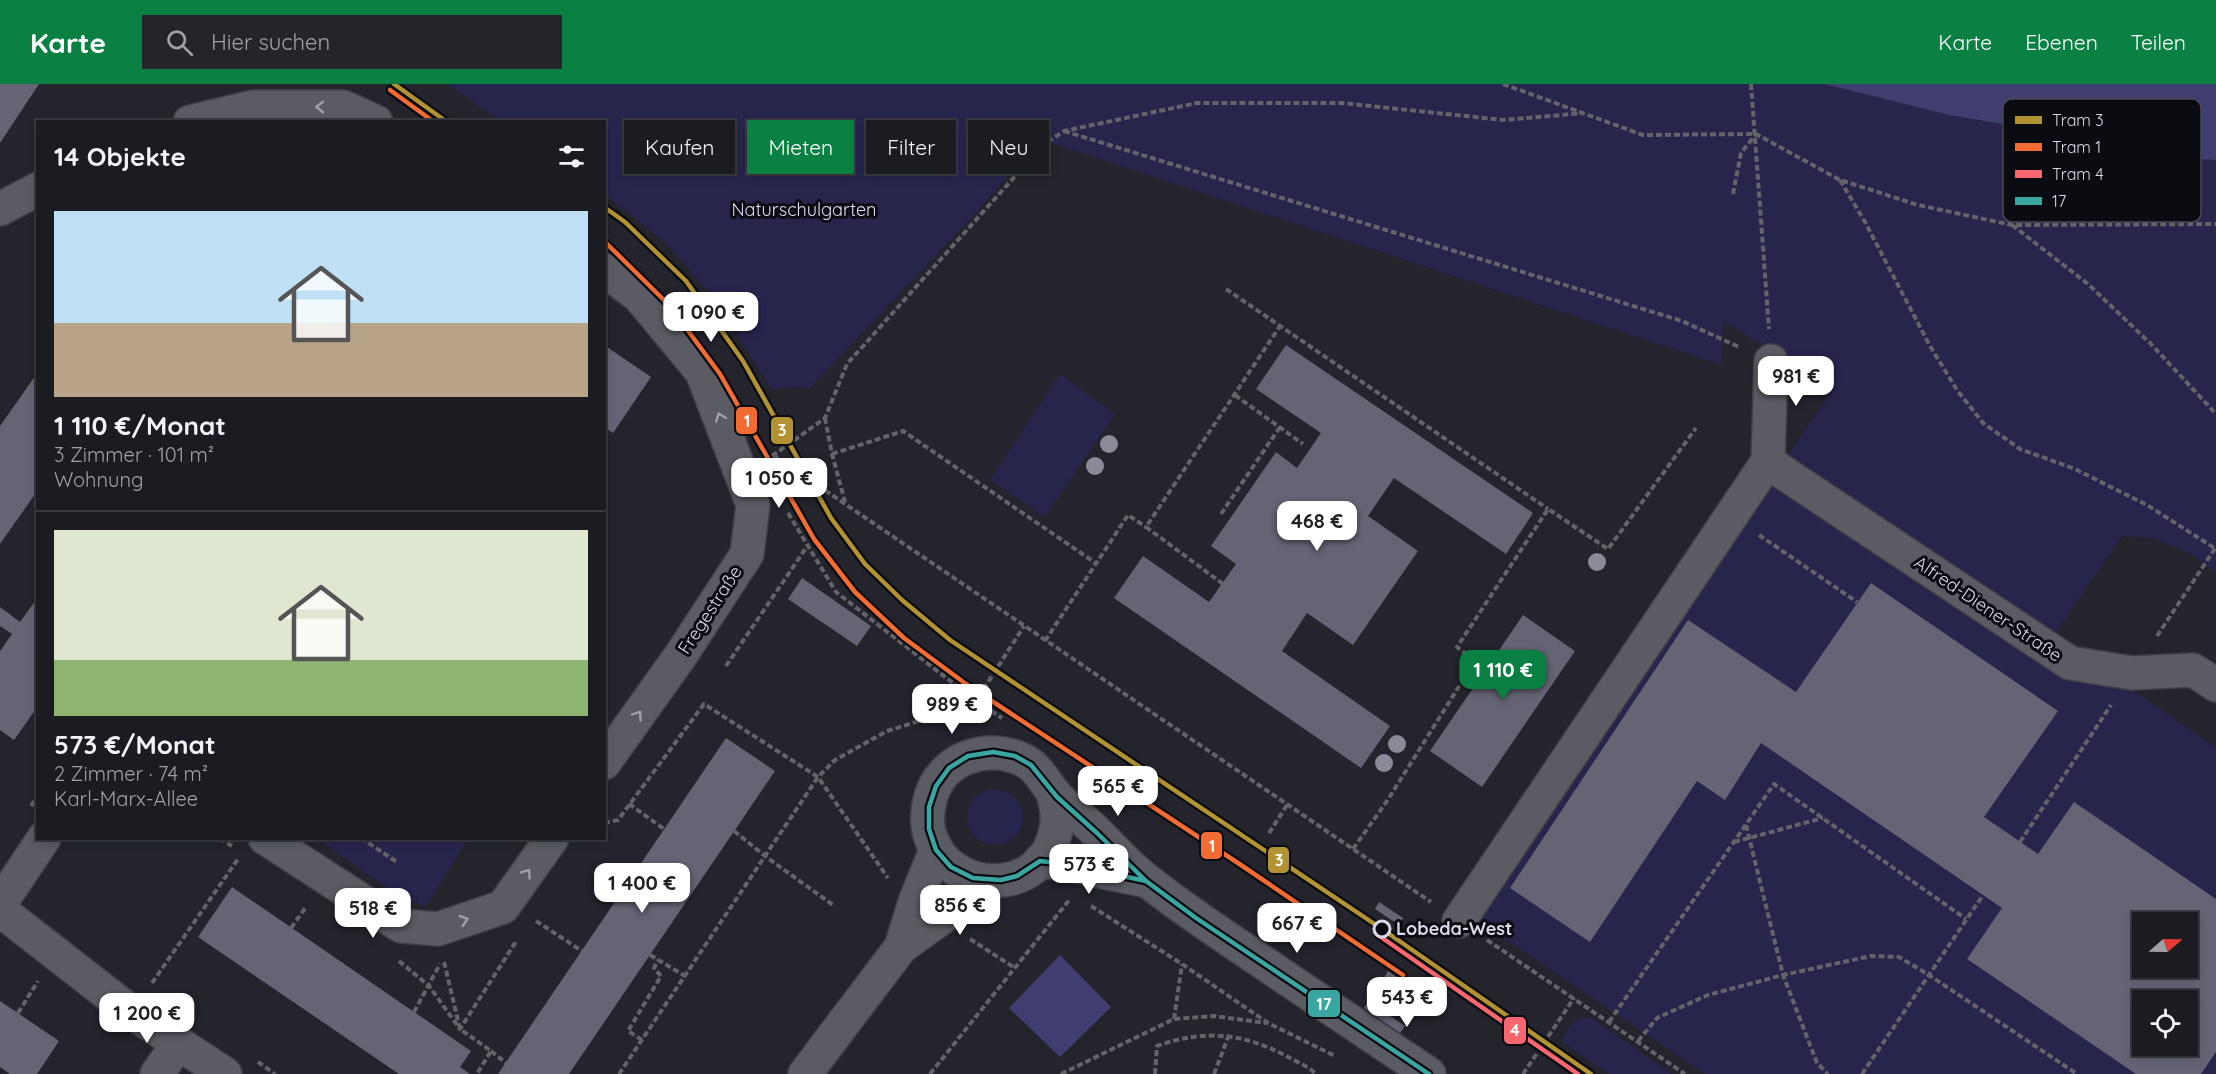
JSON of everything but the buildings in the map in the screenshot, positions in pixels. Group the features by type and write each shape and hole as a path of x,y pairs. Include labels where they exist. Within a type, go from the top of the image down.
{"street":[{"path":"194,120 247,95 343,107 372,120"},
{"path":"0,209 36,190"},
{"name":"Fregestraße","path":"606,271 639,296 702,372 753,506 747,554 681,655 606,760"},
{"path":"1459,921 1732,516 1775,466 1771,361"},
{"name":"Alfred-Diener-Straße","path":"1775,466 2070,663 2132,672 2193,670 2216,685"},
{"path":"1053,793 1057,811 1056,829 1051,846 1040,861 1025,873 1007,880 987,882 967,877 950,866 936,850 928,830 927,808 934,788 946,770 963,758 984,752 1006,753 1026,761 1042,774 1053,793 1146,881 1208,926 1429,1074"},
{"path":"0,904 43,840"},
{"path":"253,846 401,926 438,929 503,907 551,840"},
{"path":"901,947 915,902 936,850"},
{"path":"1040,861 1066,864 1146,881"},
{"path":"805,1074 901,947 940,920 987,882"},
{"path":"0,910 131,1012 225,1074"},
{"path":"157,1074 178,1044"}],"path":[{"path":"1503,84 1643,135 1756,134 1840,180 1918,206 2012,225 2216,225"},
{"path":"1064,131 1682,321 1771,361 1751,85"},
{"path":"1584,113 1503,120 1342,103 1197,103 1064,131 1043,145 847,363 825,418 773,455 1685,1074"},
{"path":"1733,194 1741,153 1756,134"},
{"path":"1840,180 1865,222 1930,346 1957,390 1983,423 2020,449 2075,469 2146,505 2216,548 2177,606"},
{"path":"2012,225 2088,284 2151,345 2216,414"},
{"path":"1226,289 1608,549 1696,428"},
{"path":"1146,527 1280,326"},
{"path":"1235,395 1302,444"},
{"path":"825,418 845,503"},
{"path":"1221,514 1280,427"},
{"path":"832,454 903,431 1097,564"},
{"path":"1352,849 1387,801 1475,661 1457,648 1548,509"},
{"path":"788,512 836,592 976,701 1010,724"},
{"path":"1045,641 1128,515 1223,584"},
{"path":"1732,516 1857,602"},
{"path":"726,666 808,545"},
{"path":"619,1074 818,777 835,760 887,731 976,701 1024,626"},
{"path":"606,823 618,820 704,704 818,777 890,881"},
{"path":"2020,842 2106,712"},
{"path":"1609,1022 1774,784 1966,919"},
{"path":"629,804 664,829"},
{"path":"1269,833 1287,805"},
{"path":"1734,842 1823,818"},
{"path":"1746,824 1783,975 1817,1063 1828,1074"},
{"path":"734,831 833,904"},
{"path":"364,840 397,862"},
{"path":"148,988 253,846"},
{"path":"930,1074 1073,895"},
{"path":"1862,1074 1983,895"},
{"path":"1083,901 1182,964 1268,1023 1341,1059"},
{"path":"291,928 301,914"},
{"path":"532,918 582,951"},
{"path":"940,920 1015,968"},
{"path":"460,1029 519,938"},
{"path":"650,955 685,976"},
{"path":"1638,1041 1657,1018 1708,995 1783,975 1871,956 1899,957 2078,1074"},
{"path":"394,957 429,986 460,1029 506,1063"},
{"path":"414,1012 443,958 460,1029"},
{"path":"642,1040 628,1030 662,976 654,968 658,960"},
{"path":"1173,1019 1182,964"},
{"path":"18,1013 39,979"},
{"path":"1522,1074 1574,998"},
{"path":"1061,1074 1173,1019 1214,1016 1268,1023"},
{"path":"1155,1074 1156,1046 1173,1040 1206,1034 1229,1035 1251,1040 1276,1050 1316,1074"},
{"path":"1214,1074 1229,1035"},
{"path":"477,1074 491,1051"}],"green space":[{"name":"Naturschulgarten","path":"447,84 1824,84 1949,115 2003,124 2003,222 2201,222 2201,159 2216,160 2216,573 2190,553 2153,538 2122,536 2054,635 2216,748 2216,1074 1705,1074 1470,915 1832,391 1723,320 1722,365 1049,142 1049,120 968,120 968,174 1010,174 975,214 810,388 790,387 772,390 715,299 667,244 606,195 606,120 500,120"},
{"path":"1060,374 1115,414 1045,517 990,480"},
{"path":"995,789 1006,791 1015,797 1021,806 1023,817 1021,828 1015,837 1006,843 995,845 984,843 975,837 969,828 967,817 969,806 975,797 984,791"},
{"path":"318,840 467,840 426,906 408,902"},
{"path":"1590,1017 1672,1074 1609,1074 1561,1041 1573,1021"}],"shaded area":[{"path":"1824,84 2216,84 2216,160 2201,159 2201,99 2003,99 2003,124 1949,115"},
{"path":"1060,955 1111,1007 1060,1057 1009,1008"}],"tram line":[{"name":"3","path":"394,84 444,120"},
{"name":"1","path":"390,90 431,120"},
{"name":"3","path":"606,208 625,222 686,281 743,361 831,518 865,564 902,600 950,640 1382,929 1591,1074"},
{"name":"1","path":"606,243 669,305 720,374 814,539 855,592 904,638 966,684 1403,975"},
{"name":"4","path":"1378,935 1578,1074"}],"transit line":[{"name":"17","path":"993,752 1015,756 1031,765 1057,797 1146,881 1066,864 1040,861 1017,876 1001,880 973,878 951,867 936,850 929,829 929,807 936,786 949,768 968,756 993,752"},
{"name":"17","path":"1146,881 1196,918 1429,1074"}],"place":[{"name":"Lobeda-West","path":"1382,929"}]}
